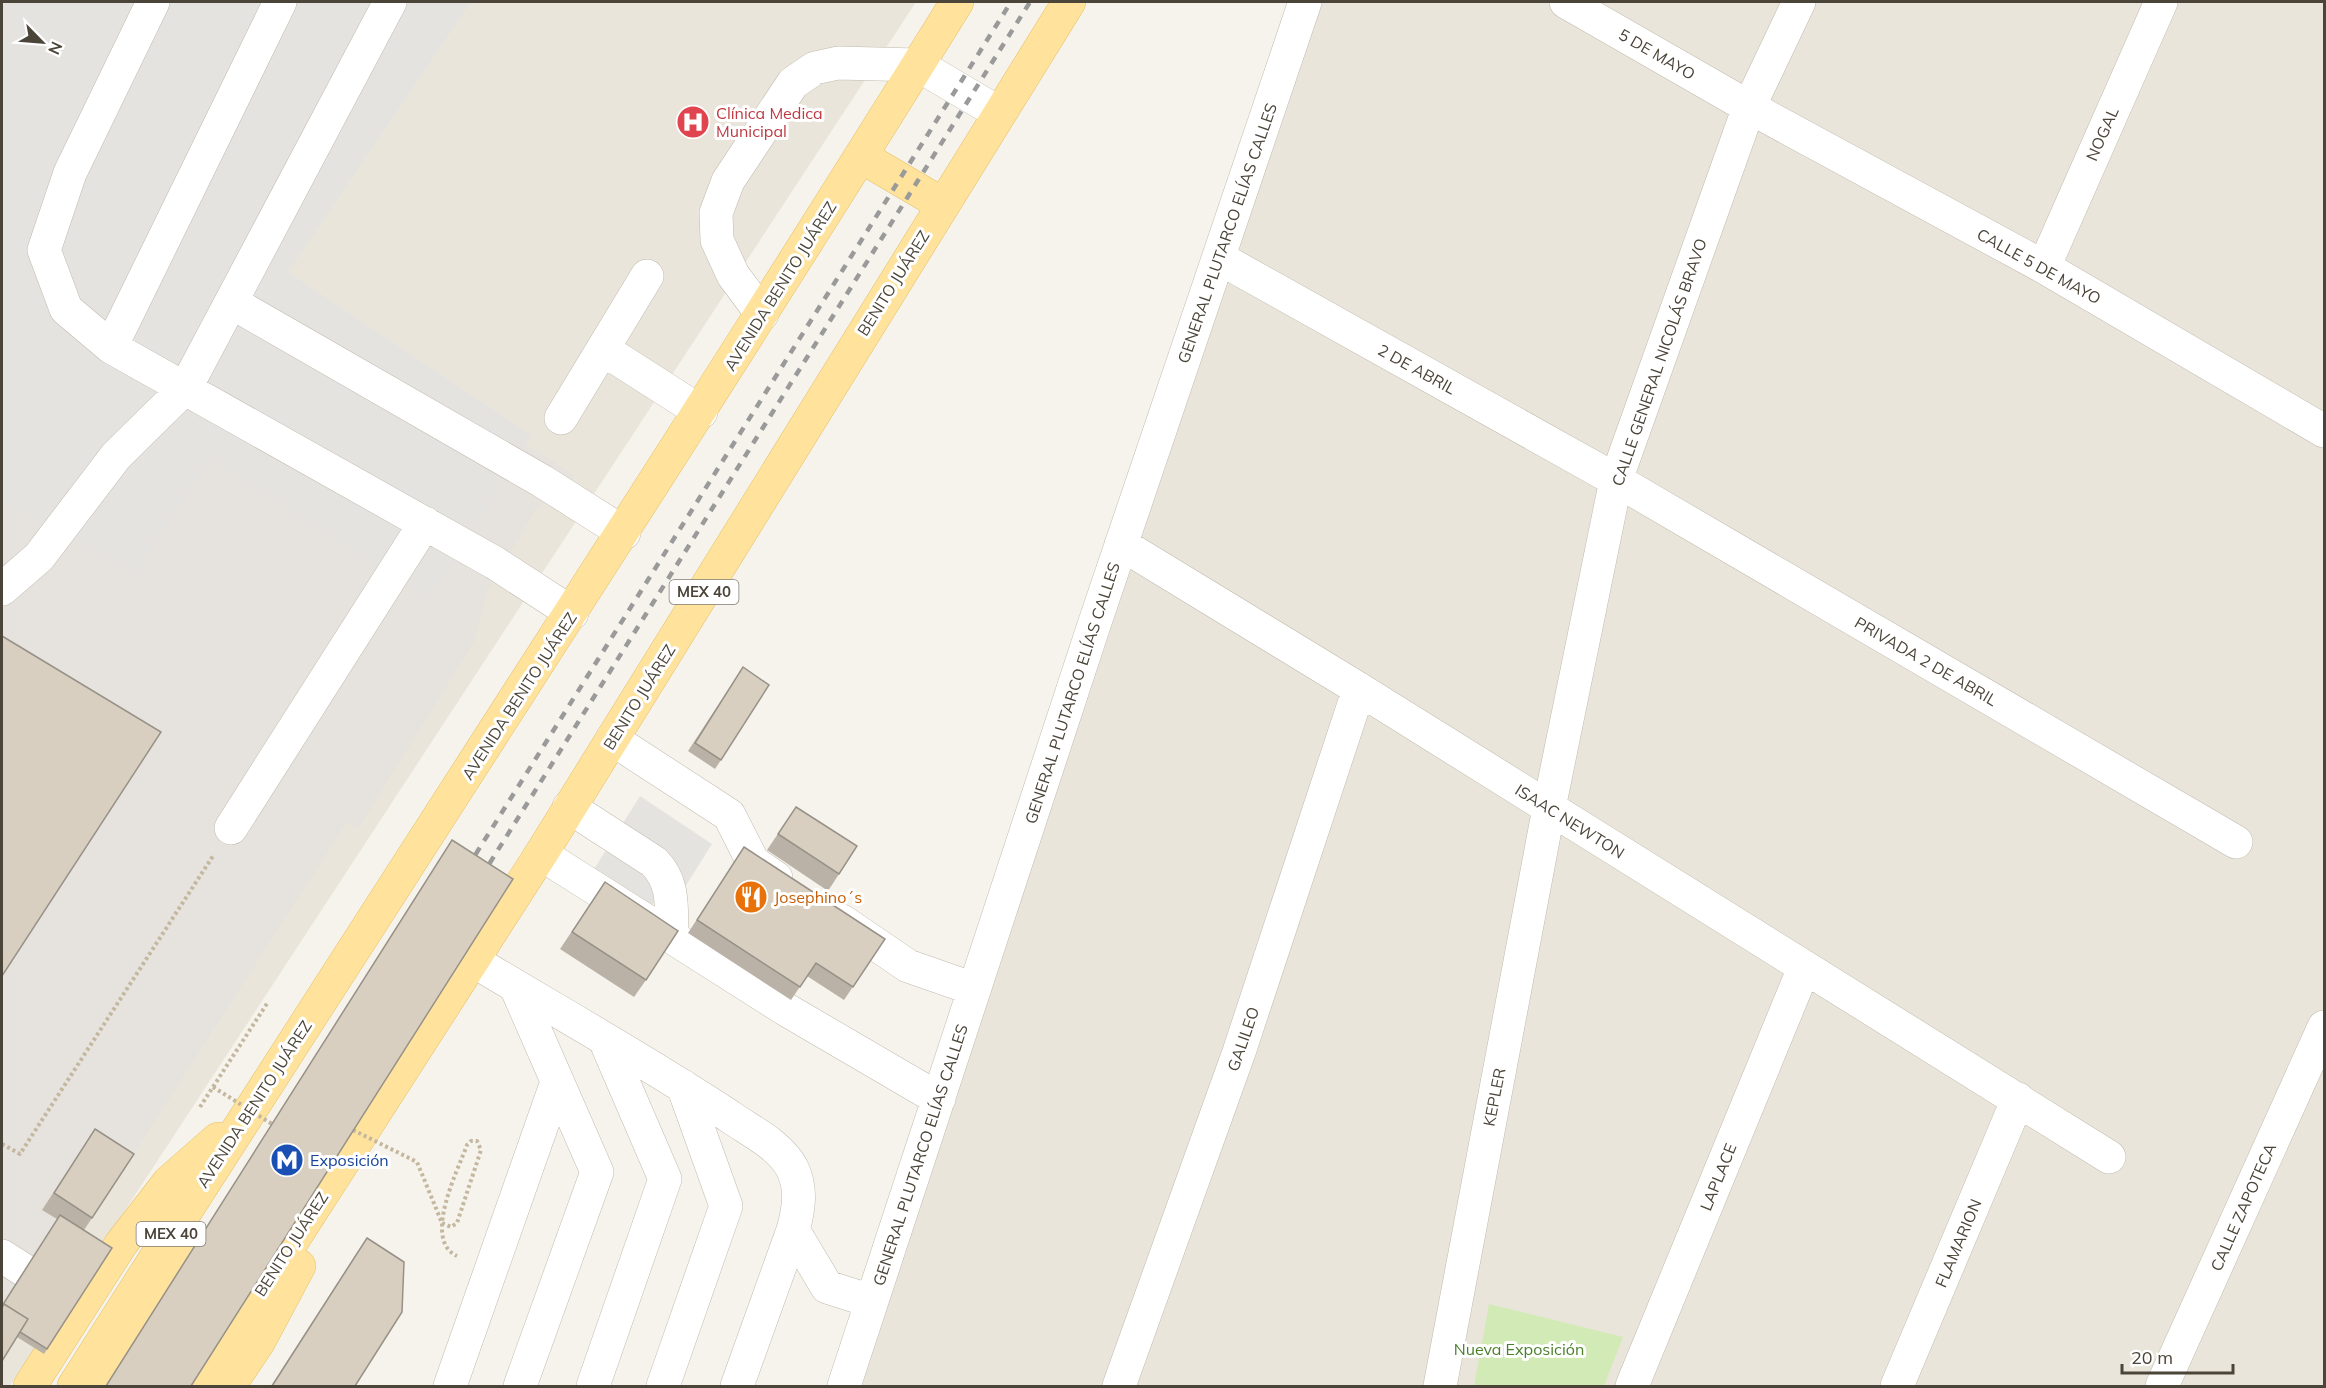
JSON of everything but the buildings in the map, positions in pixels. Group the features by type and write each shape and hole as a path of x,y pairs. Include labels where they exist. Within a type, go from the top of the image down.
{"main road":[{"name":"AVENIDA BENITO JUÁREZ","path":"74,1386 259,1119 572,613 862,157 957,2"},
{"name":"BENITO JUÁREZ","path":"199,1386 541,854 1069,2"},
{"path":"862,157 942,204"},
{"path":"30,1386 121,1244 168,1182 259,1119"},
{"path":"104,1386 202,1226 259,1119"},
{"path":"229,1386 284,1296 303,1257 333,1178"}],"street":[{"path":"153,2 70,173 44,250 66,309 111,347 186,387 495,563 572,613"},
{"path":"111,347 280,2"},
{"path":"2,588 39,557 116,456 186,387 390,2"},
{"name":"GENERAL PLUTARCO ELÍAS CALLES","path":"844,1386 1121,544 1305,2"},
{"name":"5 DE MAYO","path":"1566,2 1749,107"},
{"name":"CALLE GENERAL NICOLÁS BRAVO","path":"1549,808 1616,480 1749,107 1799,2"},
{"name":"NOGAL","path":"2044,267 2161,2"},
{"path":"762,314 733,275 717,240 716,213 728,181 793,83 815,68 838,63 918,65 999,113"},
{"name":"CALLE 5 DE MAYO","path":"1749,107 2044,267 2322,423"},
{"name":"2 DE ABRIL","path":"1219,258 1616,480"},
{"path":"561,418 647,276"},
{"path":"231,302 542,481 624,533"},
{"path":"604,350 701,412"},
{"name":"PRIVADA 2 DE ABRIL","path":"1616,480 2236,842"},
{"path":"231,828 425,523"},
{"name":"ISAAC NEWTON","path":"1121,544 1359,688 1804,968 2109,1156"},
{"name":"GALILEO","path":"1119,1386 1239,1052 1359,688"},
{"path":"612,739 729,815 753,862 908,966 975,989"},
{"path":"569,807 654,862 665,873 671,889 672,936"},
{"name":"KEPLER","path":"1440,1386 1549,808"},
{"path":"541,854 785,1009 939,1099"},
{"path":"472,960 683,1086 779,1151 792,1168 798,1188 799,1209 737,1386"},
{"name":"LAPLACE","path":"1632,1386 1804,968"},
{"path":"516,987 597,1172 520,1386"},
{"name":"CALLE ZAPOTECA","path":"2162,1386 2325,1028"},
{"path":"593,1386 665,1179 604,1040"},
{"path":"450,1386 557,1082"},
{"path":"663,1386 726,1206 683,1086"},
{"name":"FLAMARION","path":"1897,1386 2018,1099"},
{"path":"793,1230 827,1287 871,1301"},
{"path":"2,1256 80,1306"}],"path":[{"path":"2,1144 20,1154 231,828"},
{"path":"259,1119 213,1087 268,1002"},
{"path":"353,1130 417,1162 446,1227 457,1223 481,1150 480,1143 471,1141 467,1145 443,1213 443,1240 446,1248 457,1256"}],"shaded area":[{"path":"2,2 916,2 10,1386 2,1386"},
{"path":"5,2 467,2 265,278 574,475 569,488 537,508 487,591 474,642 358,829 347,822 2,1359 2,8"},
{"path":"21,2 471,2 288,272 531,435 428,602 209,459 135,575 2,501 2,45"},
{"path":"1288,2 2324,2 2324,1386 834,1386"},
{"path":"640,796 712,844 685,887 663,888 648,912 591,874"}],"green space":[{"name":"Nueva Exposición","path":"1489,1304 1623,1337 1604,1386 1474,1386"}],"railway":[{"path":"467,868 1011,2"},
{"path":"481,877 1030,2"}],"place":[{"name":"Clínica Medica Municipal","path":"693,122"},
{"name":"Josephino´s","path":"751,897"},
{"name":"Exposición","path":"287,1160"}]}
